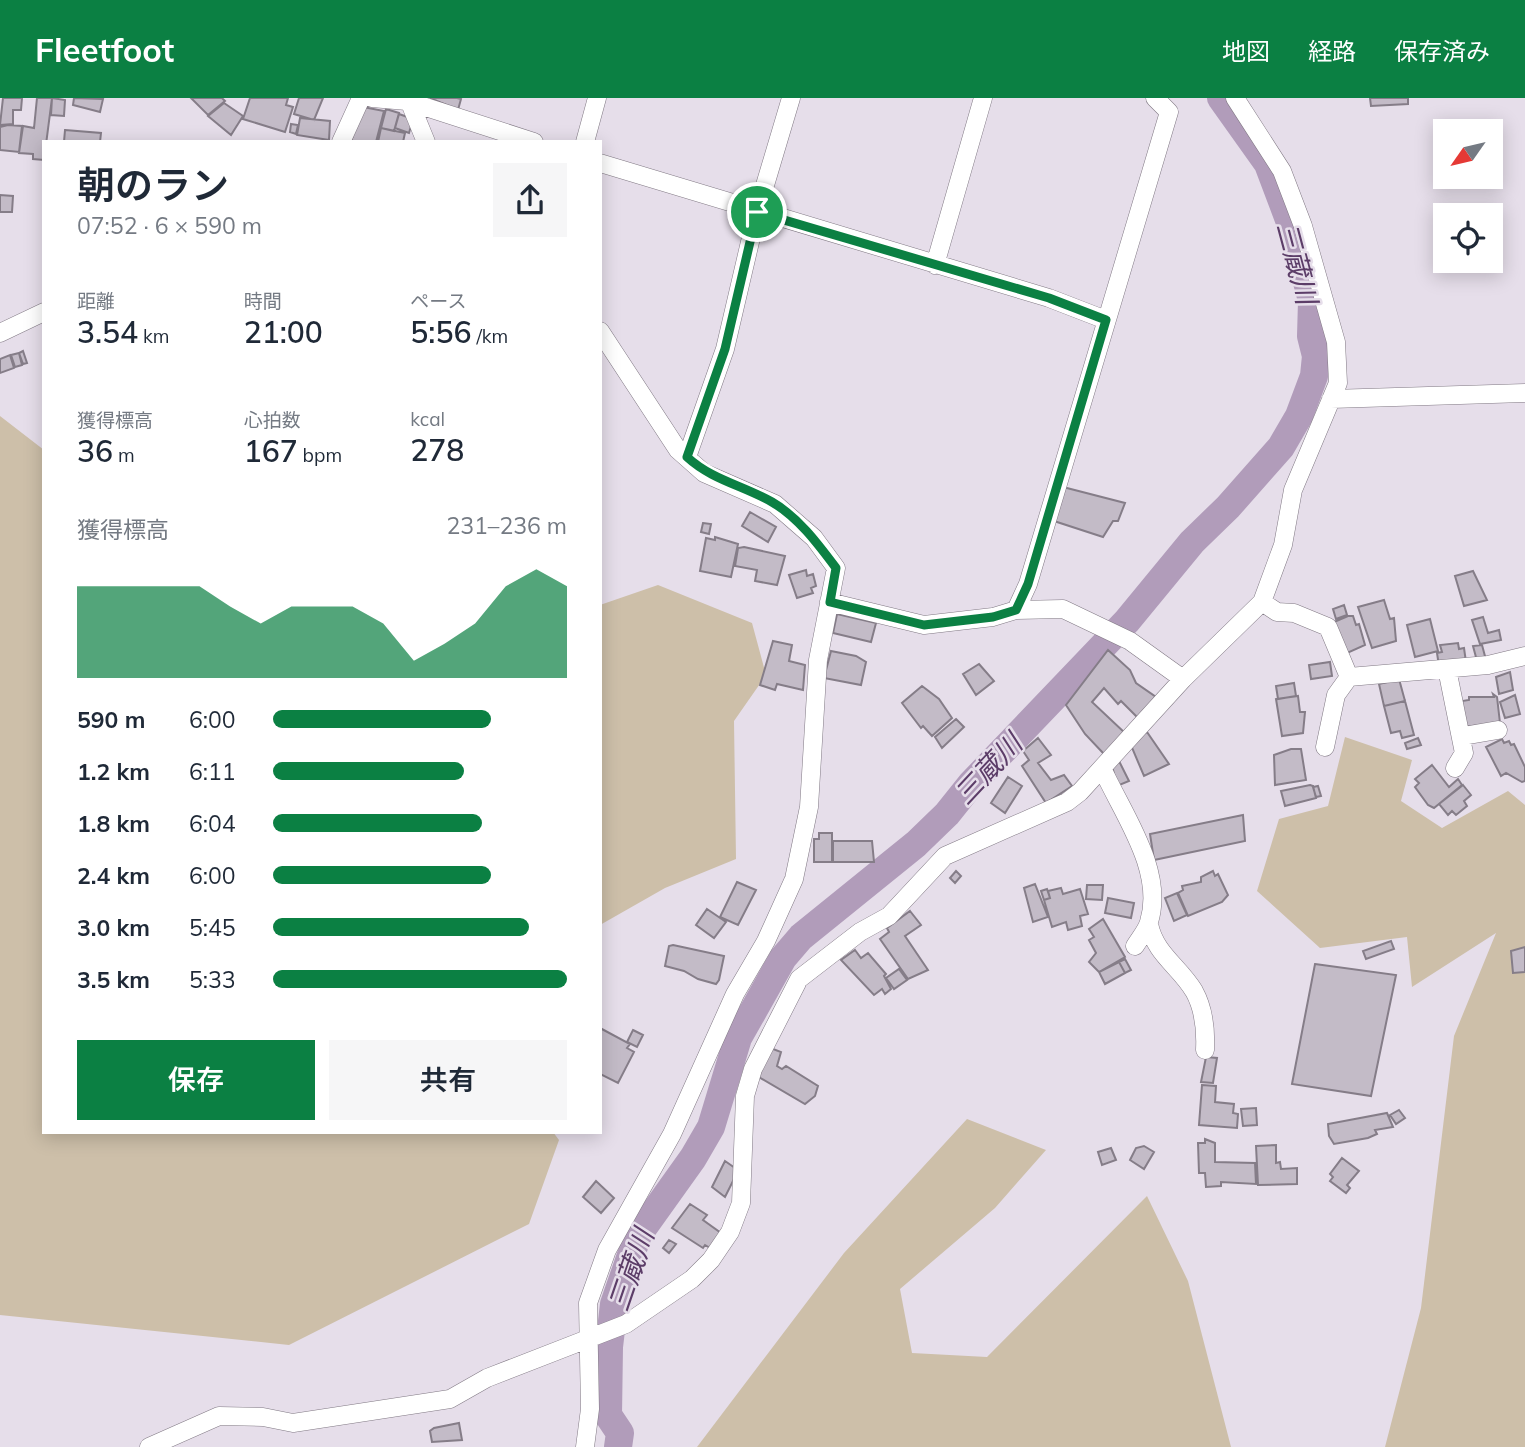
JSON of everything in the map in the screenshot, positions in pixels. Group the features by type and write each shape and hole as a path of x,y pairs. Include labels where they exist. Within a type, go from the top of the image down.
{"street":[{"path":"342,140 361,98"},
{"path":"372,98 407,100 528,140"},
{"path":"586,140 597,98"},
{"path":"687,457 725,349 757,212 790,98"},
{"path":"935,265 983,98"},
{"path":"1016,610 1028,584 1170,111 1155,98"},
{"path":"149,1447 219,1416 262,1417 293,1423 450,1399 487,1378 626,1324 692,1279 711,1260 730,1231 741,1203 745,1096 753,1069 799,979 860,932 889,915 945,856 1067,802 1102,768 1183,679 1262,602 1283,545 1293,490 1338,383 1336,342 1315,265 1282,171 1235,98"},
{"path":"407,100 425,140"},
{"path":"602,164 1049,298 1106,320"},
{"path":"0,334 42,313"},
{"path":"585,1447 590,1409 586,1340 588,1303 607,1250 672,1134 735,994 766,941 794,879 809,807 818,660 836,568 814,538 775,504 704,472 678,450 602,338"},
{"path":"1331,399 1525,393"},
{"path":"830,602 924,625 993,617 1016,610 1063,609 1130,640 1183,679"},
{"path":"1262,602 1277,612 1294,613 1328,628 1349,677"},
{"path":"1325,747 1336,695 1349,677 1447,669 1525,656"},
{"path":"1447,669 1463,736 1464,753 1455,768"},
{"path":"1463,736 1498,730"},
{"path":"1102,768 1148,865 1152,901 1149,924 1153,942 1194,992 1206,1025 1205,1050"},
{"path":"1135,946 1149,924"}],"shaded area":[{"path":"0,416 42,448 42,1134 554,1134 559,1140 529,1224 289,1345 0,1315"},
{"path":"658,585 752,623 766,675 734,721 736,859 665,888 602,924 602,604"},
{"path":"1345,737 1412,760 1401,801 1442,828 1508,791 1525,805 1525,1447 1385,1447 1421,1308 1454,1036 1496,933 1412,987 1407,937 1320,948 1257,891 1279,819 1328,806"},
{"path":"967,1119 1046,1150 995,1208 900,1289 912,1353 987,1357 1147,1196 1188,1281 1231,1447 697,1447 844,1253"}],"building":[{"path":"3,98 22,98 21,110 13,110 13,124 0,125"},
{"path":"37,98 52,98 47,140 42,140 42,160 33,159 33,154 19,153 23,126 34,128"},
{"path":"52,98 65,100 64,116 51,115"},
{"path":"74,98 103,99 100,112 73,105"},
{"path":"191,98 222,98 225,101 208,115"},
{"path":"250,98 288,98 286,105 293,107 285,132 243,119"},
{"path":"299,98 323,98 314,120 294,114"},
{"path":"430,98 457,98 461,99 458,110"},
{"path":"1370,98 1408,98 1408,104 1371,106"},
{"path":"224,103 243,116 231,135 208,116"},
{"path":"363,107 384,111 377,140 351,140"},
{"path":"386,109 399,113 394,131 381,128"},
{"path":"399,114 413,119 409,133 395,128"},
{"path":"300,118 330,121 329,140 297,135"},
{"path":"291,124 298,125 296,134 290,132"},
{"path":"22,126 19,152 0,150 0,127"},
{"path":"381,128 405,133 403,140 378,140"},
{"path":"65,130 101,133 100,140 64,140"},
{"path":"0,195 13,196 12,212 0,212"},
{"path":"23,351 27,363 23,364 19,353"},
{"path":"19,353 22,365 15,367 11,355"},
{"path":"10,355 14,368 0,373 0,359"},
{"path":"1063,487 1125,503 1118,521 1113,521 1103,537 1054,521"},
{"path":"750,512 776,527 768,542 742,526"},
{"path":"703,523 711,524 709,534 701,532"},
{"path":"715,537 738,544 731,577 700,571 706,538 715,540"},
{"path":"738,548 785,556 777,585 755,581 757,570 735,566"},
{"path":"806,570 807,576 813,574 816,586 811,588 813,593 797,598 789,575"},
{"path":"1473,571 1487,600 1464,606 1455,576"},
{"path":"1384,600 1390,619 1394,618 1396,641 1372,648 1358,607"},
{"path":"1344,605 1347,615 1336,619 1333,609"},
{"path":"837,614 876,623 871,642 833,633"},
{"path":"1353,616 1356,625 1359,624 1365,645 1345,654 1334,622"},
{"path":"1483,617 1488,633 1499,630 1501,640 1480,644 1472,620"},
{"path":"1430,619 1438,651 1415,657 1407,625"},
{"path":"773,641 792,645 789,661 805,665 803,690 777,684 775,690 760,685"},
{"path":"1458,643 1459,649 1464,648 1466,662 1439,666 1437,653 1442,652 1440,645"},
{"path":"1482,645 1486,660 1477,661 1473,646"},
{"path":"1108,650 1130,670 1136,683 1156,697 1138,718 1121,701 1118,704 1104,688 1092,702 1125,733 1104,754 1085,734 1066,705"},
{"path":"831,651 856,656 866,662 861,685 824,678"},
{"path":"1330,662 1332,676 1311,679 1309,665"},
{"path":"979,664 994,681 976,695 963,674"},
{"path":"1510,672 1513,690 1499,694 1496,677"},
{"path":"1399,679 1405,701 1384,706 1379,684"},
{"path":"1294,683 1296,696 1278,699 1276,686"},
{"path":"922,686 939,699 952,718 932,736 923,726 921,728 902,703"},
{"path":"1493,694 1497,697 1500,723 1464,727 1462,701 1469,700 1469,697 1494,697"},
{"path":"1515,695 1520,714 1505,718 1500,702"},
{"path":"1298,696 1300,712 1305,712 1303,733 1282,736 1276,699"},
{"path":"1405,701 1414,735 1402,738 1400,731 1391,733 1384,706"},
{"path":"956,719 964,727 942,748 935,737"},
{"path":"1147,732 1169,764 1144,776 1130,743"},
{"path":"1038,738 1051,755 1038,763 1051,780 1064,775 1072,786 1046,803 1022,766 1029,760 1023,751"},
{"path":"1418,738 1421,745 1407,749 1405,743"},
{"path":"1502,739 1504,743 1509,741 1511,745 1514,744 1525,767 1525,781 1506,773 1501,776 1486,747"},
{"path":"1291,749 1301,749 1306,780 1275,785 1274,755"},
{"path":"1119,761 1129,781 1117,786 1112,766"},
{"path":"1432,765 1449,787 1458,779 1462,785 1434,808 1428,805 1415,787 1419,783 1415,779"},
{"path":"1008,777 1022,786 1005,813 991,803"},
{"path":"1463,785 1471,795 1464,801 1467,806 1456,815 1452,811 1448,815 1439,804"},
{"path":"1313,786 1316,798 1285,806 1281,791"},
{"path":"1318,786 1321,796 1316,797 1313,787"},
{"path":"1243,815 1245,841 1154,860 1150,834"},
{"path":"819,833 832,833 832,862 814,862 814,839 819,839"},
{"path":"833,841 872,841 874,862 833,862"},
{"path":"956,871 961,876 955,883 950,878"},
{"path":"1213,871 1215,876 1218,874 1228,895 1222,902 1188,916 1178,893 1183,890 1182,886 1201,882 1201,877"},
{"path":"737,882 756,890 738,925 720,917"},
{"path":"1035,884 1048,917 1033,922 1024,888"},
{"path":"1087,885 1103,885 1102,900 1086,899"},
{"path":"1061,888 1063,894 1080,889 1088,914 1080,916 1082,926 1068,930 1066,922 1052,927 1044,900 1050,898 1048,891"},
{"path":"1047,889 1050,898 1044,900 1041,891"},
{"path":"1177,893 1187,915 1174,921 1165,898"},
{"path":"1108,898 1134,903 1131,918 1105,913"},
{"path":"707,909 726,922 714,938 696,925"},
{"path":"910,911 921,925 905,936 928,970 908,979 880,939 889,932 887,928"},
{"path":"1103,919 1125,957 1099,972 1089,962 1096,953 1089,940 1094,937 1089,929"},
{"path":"1391,941 1394,949 1366,959 1363,951"},
{"path":"669,946 724,956 716,984 665,966"},
{"path":"1525,947 1525,972 1513,973 1511,951"},
{"path":"855,950 861,958 868,953 886,974 884,976 891,989 885,994 882,989 874,995 841,960"},
{"path":"1125,959 1131,970 1125,973 1119,962"},
{"path":"1119,962 1125,973 1105,984 1099,972"},
{"path":"1315,964 1396,975 1371,1096 1292,1084"},
{"path":"899,969 907,980 894,989 886,978"},
{"path":"602,1029 630,1044 627,1048 634,1052 618,1083 602,1075"},
{"path":"633,1030 643,1035 637,1047 627,1042"},
{"path":"768,1047 781,1052 777,1066 782,1069 786,1066 818,1086 815,1096 805,1104 757,1076"},
{"path":"1206,1057 1217,1058 1213,1083 1201,1082"},
{"path":"1202,1085 1216,1086 1215,1102 1234,1104 1233,1113 1238,1114 1237,1128 1199,1125"},
{"path":"1256,1108 1257,1125 1243,1126 1241,1109"},
{"path":"1399,1110 1405,1118 1396,1124 1390,1115"},
{"path":"1387,1113 1393,1127 1375,1130 1377,1134 1368,1138 1334,1144 1329,1136 1328,1124"},
{"path":"1205,1139 1215,1143 1215,1162 1255,1163 1256,1184 1221,1182 1221,1186 1206,1187 1205,1173 1199,1173 1198,1143 1205,1143"},
{"path":"1276,1145 1276,1163 1280,1162 1281,1169 1297,1168 1297,1184 1258,1185 1256,1146"},
{"path":"1144,1146 1154,1152 1144,1169 1130,1160 1136,1148"},
{"path":"1111,1148 1116,1160 1102,1165 1098,1152"},
{"path":"1342,1158 1359,1171 1347,1185 1350,1188 1346,1193 1330,1181 1333,1177 1330,1174"},
{"path":"725,1161 735,1168 735,1177 725,1197 712,1187"},
{"path":"596,1181 614,1198 601,1213 583,1197"},
{"path":"690,1204 707,1215 703,1220 721,1233 710,1248 705,1245 703,1248 672,1228"},
{"path":"669,1240 676,1244 669,1253 663,1248"},
{"path":"459,1423 462,1440 432,1442 430,1431 434,1428"}],"waterway":[{"name":"三蔵川","path":"618,1447 620,1433 608,1415 609,1347 614,1304 638,1235 693,1158 711,1127 738,1038 783,958 801,937 916,844 947,814 971,784 1127,621 1192,542 1228,507 1281,447 1299,416 1314,376 1316,356 1311,336 1312,301 1294,233 1268,164 1221,98"}],"route":[{"path":"757,212 1049,298 1106,320 1028,584 1016,610 993,617 924,625 830,602 836,568 814,538 775,504 754,492 725,483 704,472 687,457 725,349 757,212"}]}
